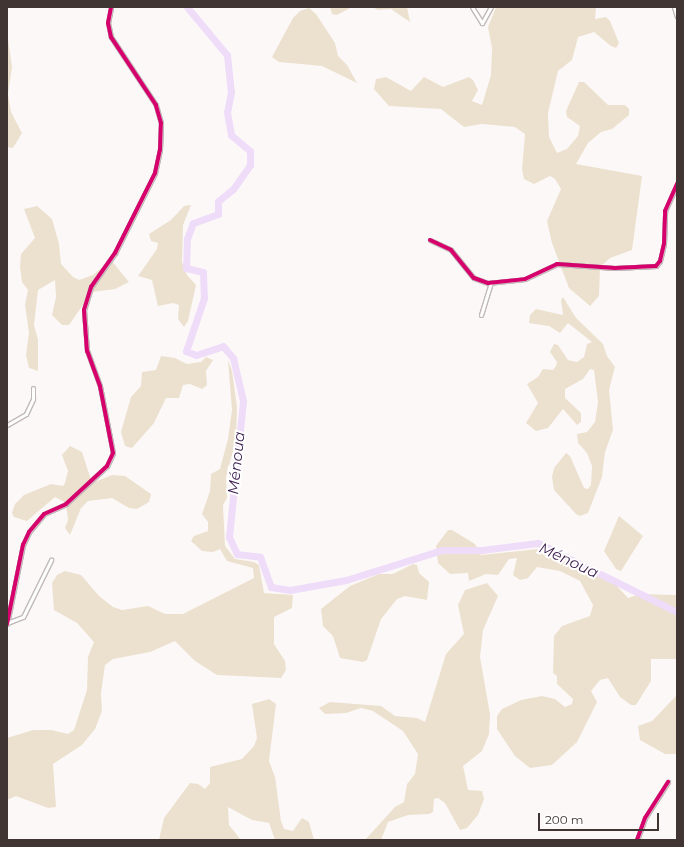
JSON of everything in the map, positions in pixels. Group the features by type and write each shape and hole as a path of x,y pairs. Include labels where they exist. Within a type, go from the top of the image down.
{"street":[{"path":"7,624 23,545 29,532 44,514 66,504 107,466 113,453 99,380 87,351 84,310 91,286 115,253 153,177 160,150 161,123 156,105 111,37 108,23 111,7"},
{"path":"472,7 482,23 491,7"},
{"path":"674,7 677,17"},
{"path":"430,240 450,250 474,278 492,283 525,279 557,264 615,268 656,266 660,261 664,244 665,211 677,184"},
{"path":"481,315 492,283"},
{"path":"7,425 26,414 33,399 33,388"},
{"path":"7,624 23,616 51,560"},
{"path":"637,840 644,818 668,782"}],"shaded area":[{"path":"330,7 352,7 337,15 332,14"},
{"path":"372,7 407,7 410,22 391,9 378,10"},
{"path":"496,7 596,7 595,19 606,17 610,21 619,43 616,48 611,46 594,32 578,37 572,60 558,71 548,113 549,137 557,153 567,149 578,136 580,126 567,117 566,111 579,82 584,82 608,105 625,105 629,109 629,115 612,129 601,132 588,143 576,164 642,176 632,250 610,258 600,267 599,296 590,306 569,288 552,243 547,221 561,189 555,179 550,176 534,184 524,179 522,169 525,134 515,127 482,124 464,127 441,109 389,106 374,89 376,79 386,77 411,91 424,77 443,87 469,77 473,80 478,90 472,101 482,105 491,75 492,48 488,27"},
{"path":"309,8 316,14 335,43 338,56 347,65 357,83 322,66 279,62 272,57 293,18 300,11"},
{"path":"7,32 12,67 8,94 11,112 22,133 13,148 7,147"},
{"path":"191,205 183,225 182,262 187,275 196,285 188,321 184,327 178,319 179,305 173,303 158,306 152,280 138,276 157,249 158,243 151,241 149,234 171,220 184,206"},
{"path":"37,206 52,219 59,244 61,264 73,277 79,280 93,275 111,260 129,282 115,289 92,292 69,325 62,325 52,315 56,297 55,280 38,290 34,325 38,340 38,371 29,368 26,355 29,333 25,305 28,290 22,282 20,267 21,254 35,238 24,209"},
{"path":"563,297 576,318 603,344 607,356 615,367 609,390 613,430 605,452 602,477 588,513 580,516 576,514 554,490 552,477 554,468 566,453 570,456 584,488 588,489 591,485 592,466 587,453 578,443 577,434 587,432 595,422 598,402 594,370 590,369 583,379 565,389 565,398 581,413 581,422 577,425 563,409 548,428 536,431 526,423 538,403 527,384 538,377 543,369 553,370 556,366 557,362 550,352 554,344 558,345 568,360 577,362 584,357 587,344 592,342 568,323 560,333 549,326 529,323 530,315 536,309 563,315 561,300"},
{"path":"161,356 175,358 187,364 201,362 206,357 213,360 206,371 207,385 202,389 190,384 183,385 179,398 166,398 154,423 132,448 125,446 121,432 131,397 141,386 142,372 156,370"},
{"path":"228,360 232,371 237,407 236,440 226,477 227,498 223,505 225,546 235,559 254,562 259,565 264,593 293,595 292,608 274,617 274,644 285,661 286,670 281,678 217,675 195,661 175,641 150,652 113,659 105,665 101,693 102,711 95,729 82,745 53,764 56,807 48,808 16,796 7,800 7,738 33,730 51,730 68,734 74,730 87,690 88,657 94,642 77,623 54,610 52,583 57,575 65,571 81,575 99,596 113,607 122,610 148,606 165,614 183,614 254,578 253,568 227,561 220,549 213,552 202,551 191,541 194,536 208,531 208,522 202,514 210,491 211,474 220,469 228,439 232,410"},
{"path":"70,446 82,452 92,483 112,475 125,476 151,494 149,502 137,509 129,508 112,498 88,501 81,508 70,535 65,528 68,520 66,503 55,497 27,521 14,517 12,513 15,504 24,495 51,484 63,486 68,471 62,455"},
{"path":"619,516 643,536 621,571 616,569 604,551"},
{"path":"448,530 452,530 475,544 481,555 538,549 615,584 628,598 640,594 677,595 677,659 651,659 651,681 636,705 631,705 620,697 608,678 600,680 591,691 597,702 577,742 552,765 530,768 515,756 497,729 497,716 502,709 521,700 542,696 555,699 565,707 572,704 573,699 557,684 557,676 553,673 554,636 562,626 590,616 593,605 580,581 560,571 537,567 528,578 520,580 513,575 517,558 509,559 498,575 486,574 469,581 468,573 450,574 438,563 436,546"},
{"path":"413,564 417,565 419,573 429,582 427,600 405,596 397,599 381,619 367,660 363,662 340,658 333,636 323,626 321,609 350,586 379,574 393,574"},
{"path":"487,583 498,596 483,630 480,657 490,714 489,734 482,751 463,766 468,790 482,791 484,799 478,815 467,828 460,830 445,803 438,798 434,799 433,812 429,814 408,815 388,822 381,840 365,840 395,807 404,802 407,784 415,774 418,754 403,731 373,711 361,708 346,713 325,714 319,708 330,702 381,706 395,716 417,718 425,722 446,654 464,634 458,605 465,590"},
{"path":"677,695 677,754 665,754 640,740 638,726 652,721"},
{"path":"269,699 276,704 269,761 275,777 281,821 284,829 293,831 302,818 309,822 314,840 275,840 269,823 252,820 228,807 229,825 241,840 159,840 164,818 190,783 198,784 205,789 210,783 210,767 242,759 254,746 257,738 252,704"}],"waterway":[{"name":"Ménoua","path":"187,7 227,55 231,92 227,112 231,135 250,151 250,165 233,189 218,201 218,214 193,223 187,239 186,268 203,272 204,298 186,351 196,355 223,346 233,358 243,401 229,537 237,554 260,557 271,587 290,590 346,580 442,550 482,550 538,543 677,612"}],"cycle path":[{"path":"7,624 23,545 29,532 44,514 66,504 107,466 113,453 100,386 87,351 84,310 91,287 115,253 155,173 160,150 161,123 156,105 111,37 108,23 111,7"},
{"path":"430,240 451,250 474,278 488,283 525,279 557,264 615,268 656,266 660,261 664,244 665,211 677,184"},
{"path":"637,840 645,818 668,782"}]}
